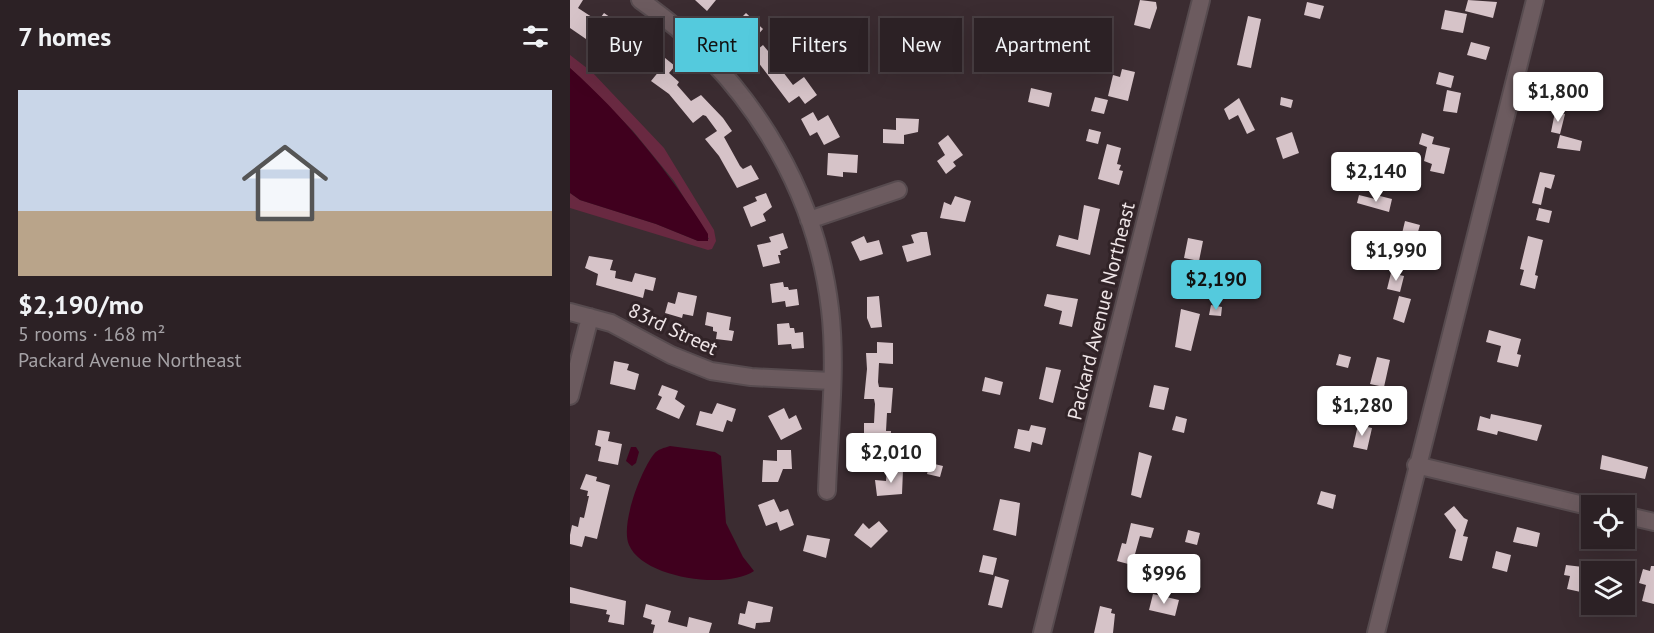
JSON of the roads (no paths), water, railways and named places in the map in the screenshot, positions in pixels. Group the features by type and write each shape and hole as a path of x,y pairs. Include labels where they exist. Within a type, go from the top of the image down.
{"street":[{"path":"640,0 687,36 731,81 776,147 809,220 819,251 830,310 831,381 827,491"},
{"name":"Packard Avenue Northeast","path":"1042,633 1201,0"},
{"path":"1376,633 1416,465 1535,0"},
{"path":"809,220 898,190"},
{"name":"83rd Street","path":"570,312 627,330 672,355 711,371 751,377 831,381"},
{"path":"570,396 590,317"},
{"path":"1416,465 1581,504"},
{"path":"1635,518 1654,522"}]}
